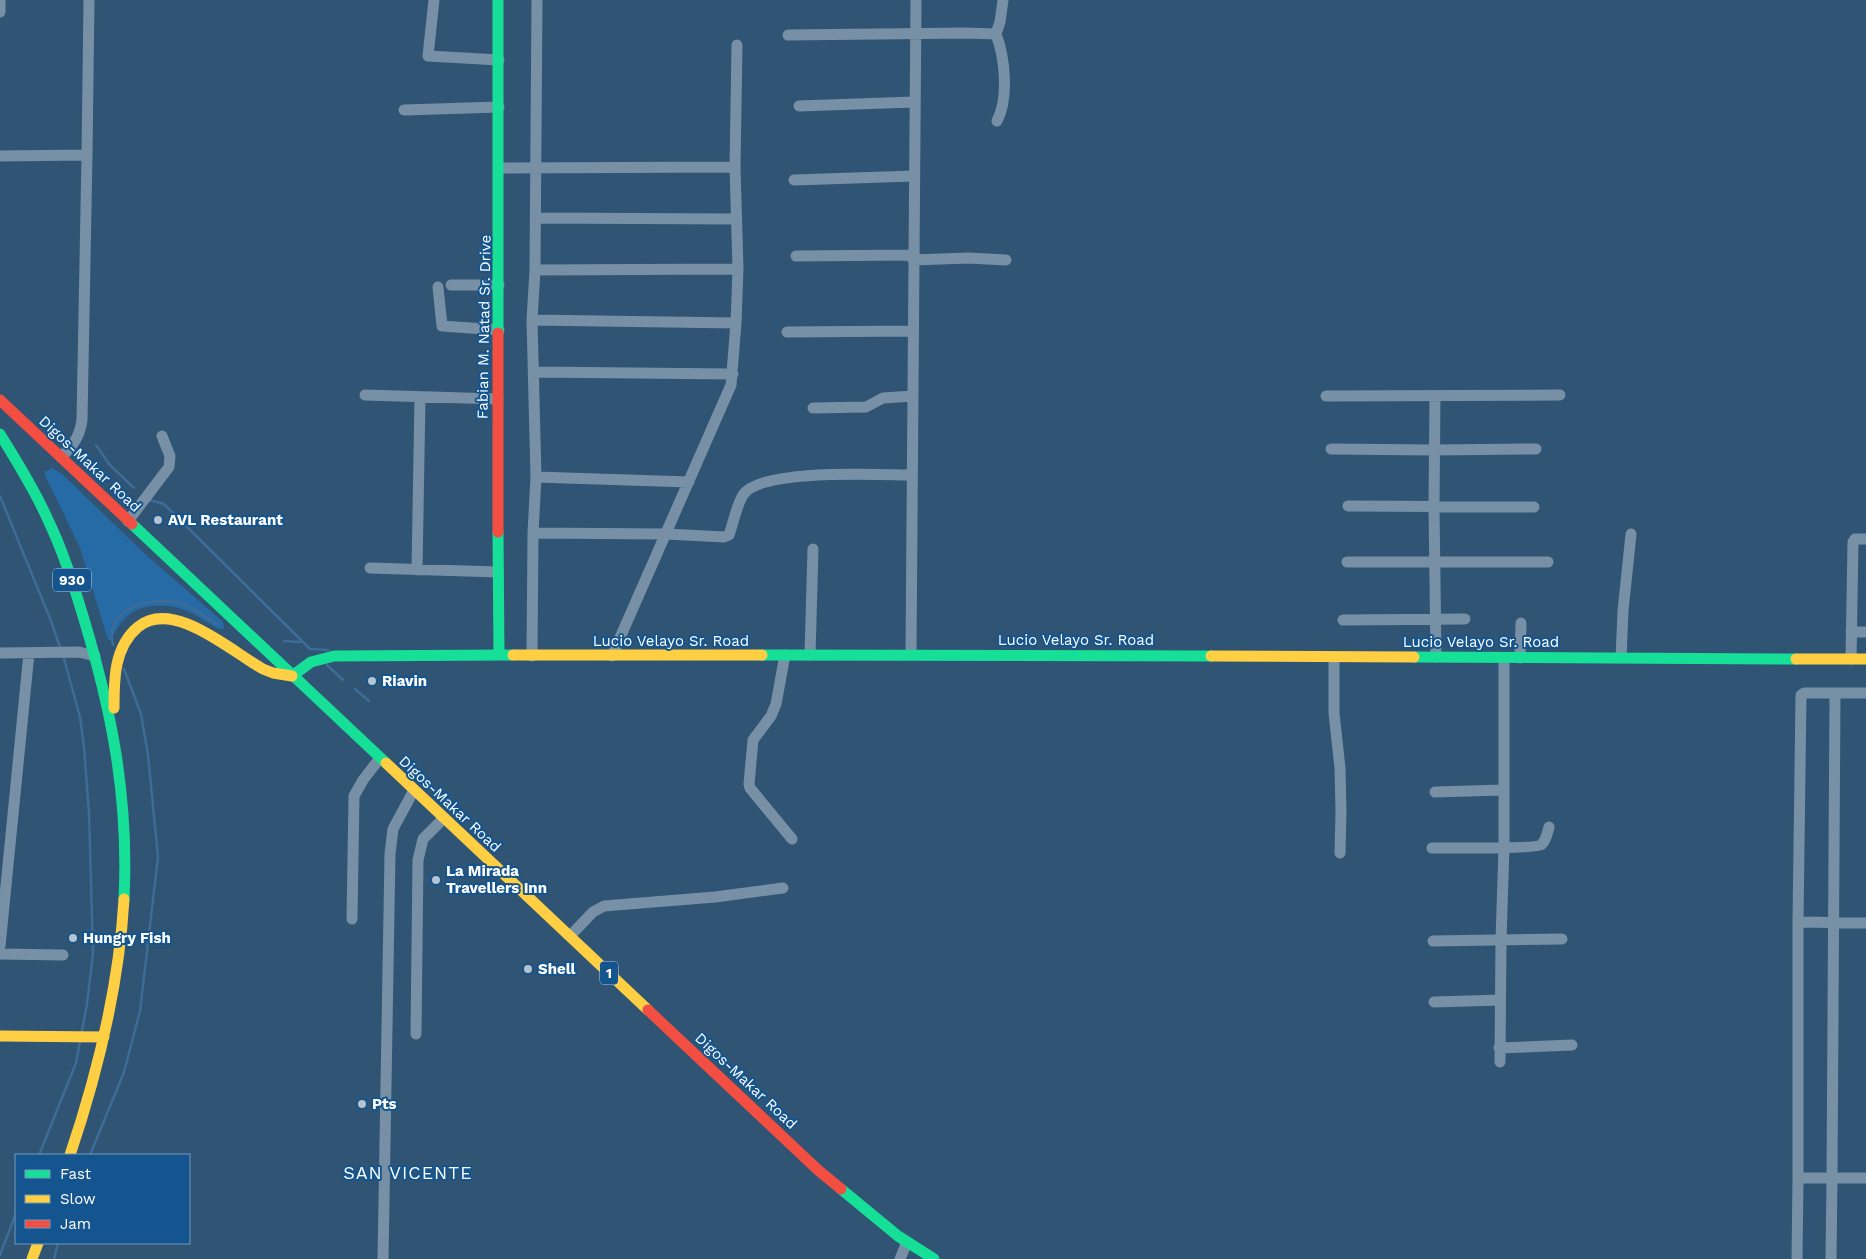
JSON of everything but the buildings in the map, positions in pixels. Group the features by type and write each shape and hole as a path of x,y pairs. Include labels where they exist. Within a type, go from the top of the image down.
{"main road":[{"name":"Fabian M. Natad Sr. Drive","path":"498,0 500,168 498,330 499,655"},
{"name":"Digos-Makar Road","path":"0,400 818,1170 907,1242 934,1259"},
{"name":"930","path":"0,434 42,506 70,575 94,656 113,737 125,828 123,904 116,969 104,1037 90,1099 70,1154"},
{"name":"930","path":"113,737 114,687 122,646 138,626 155,618 169,618 196,628 262,669 292,676"},
{"name":"Lucio Velayo Sr. Road","path":"292,676 306,663 322,657 499,655 911,654 1866,659"},
{"path":"0,1036 104,1037"},
{"path":"32,1259 38,1244"}],"street":[{"path":"0,0 0,12"},
{"path":"61,457 77,439 82,420 89,0"},
{"path":"434,0 428,56 499,60"},
{"path":"532,656 533,532 536,477 532,320 536,218 538,0"},
{"path":"911,654 916,0"},
{"path":"997,121 1002,108 1004,62 996,34 1003,0"},
{"path":"788,35 996,34"},
{"path":"612,656 731,385 738,269 735,219 737,44"},
{"path":"799,106 914,102"},
{"path":"404,110 499,107"},
{"path":"0,156 87,156"},
{"path":"500,168 735,167"},
{"path":"794,180 914,176"},
{"path":"536,218 735,219"},
{"path":"796,256 1006,260"},
{"path":"535,270 738,269"},
{"path":"451,286 499,285"},
{"path":"438,287 442,326 498,330"},
{"path":"532,320 736,323"},
{"path":"787,332 913,331"},
{"path":"534,372 733,374"},
{"path":"365,395 498,399"},
{"path":"1326,396 1560,395"},
{"path":"813,408 866,407 883,398 913,396"},
{"path":"1436,396 1434,450 1434,620 1436,657"},
{"path":"417,570 420,397"},
{"path":"128,521 169,467 170,456 162,436"},
{"path":"1331,449 1536,449"},
{"path":"533,532 728,536 743,494 767,482 789,477 819,475 912,475"},
{"path":"536,477 689,482"},
{"path":"1348,506 1534,507"},
{"path":"1620,658 1631,534"},
{"path":"1851,659 1853,542 1855,539 1866,539"},
{"path":"810,655 813,549"},
{"path":"1348,562 1548,562"},
{"path":"370,568 498,572"},
{"path":"1343,620 1465,619"},
{"path":"1520,658 1521,623"},
{"path":"1851,632 1866,632"},
{"path":"0,653 63,652 85,653 94,656"},
{"path":"0,946 29,653"},
{"path":"786,655 776,704 771,716 754,740 749,786 792,839"},
{"path":"1334,656 1334,713 1340,768 1340,853"},
{"path":"1500,1062 1504,847 1504,658"},
{"path":"1797,1259 1800,697 1804,693 1866,693"},
{"path":"1832,1259 1835,694"},
{"path":"352,920 354,796 362,780 380,758"},
{"path":"382,1259 390,854 393,829 414,790"},
{"path":"1435,792 1504,790"},
{"path":"416,1034 418,860 423,839 444,818"},
{"path":"1432,848 1517,848 1538,846 1546,839 1549,828"},
{"path":"570,936 593,912 604,906 715,897 783,888"},
{"path":"1798,922 1866,923"},
{"path":"1433,941 1562,939"},
{"path":"0,954 63,955"},
{"path":"1434,1002 1500,1000"},
{"path":"1499,1048 1572,1045"},
{"path":"1798,1178 1866,1178"},
{"path":"900,1259 907,1242"}],"shaded area":[{"path":"52,468 62,474 144,553 223,622 224,629 218,629 181,609 154,606 132,612 123,621 111,640 108,640 80,548 45,475 45,472"}],"waterway":[{"path":"96,445 109,464 134,488"},
{"path":"0,496 61,650"},
{"path":"149,500 164,504 310,649 328,650"},
{"path":"113,645 112,632 116,621 123,613 146,603 159,601 183,604 217,624"},
{"path":"284,641 300,642"},
{"path":"63,655 80,717 89,813 93,953 82,1031"},
{"path":"327,665 343,680"},
{"path":"90,1154 124,1072 140,1011 158,857 148,755 141,714 124,669"},
{"path":"355,689 369,701"},
{"path":"39,1154 76,1063 80,1041"},
{"path":"0,1255 15,1216"},
{"path":"54,1259 58,1244"}],"traffic: fast":[{"path":"498,0 498,333"},
{"path":"0,434 32,487 63,555 93,652 110,721 121,790 125,862 124,899"},
{"path":"132,524 386,763"},
{"path":"498,532 499,655"},
{"path":"292,676 311,662 334,656 513,655"},
{"path":"762,655 1211,656"},
{"path":"1414,657 1796,659"},
{"path":"841,1189 898,1236 934,1259"}],"traffic: slow":[{"path":"114,708 115,675 124,644 138,627 152,620 168,619 185,623 219,641 263,669 273,673 292,676"},
{"path":"513,655 762,655"},
{"path":"1211,656 1414,657"},
{"path":"1796,659 1866,659"},
{"path":"386,763 648,1010"},
{"path":"70,1154 90,1092 106,1029 117,964 124,899"},
{"path":"0,1036 104,1037"},
{"path":"32,1259 38,1244"}],"traffic: jam":[{"path":"498,333 498,532"},
{"path":"0,400 132,524"},
{"path":"648,1010 818,1170 841,1189"}],"place":[{"name":"AVL Restaurant","path":"158,520"},
{"name":"Riavin","path":"372,681"},
{"name":"La Mirada Travellers Inn","path":"436,880"},
{"name":"Hungry Fish","path":"73,938"},
{"name":"Shell","path":"528,969"},
{"name":"Pts","path":"362,1104"}],"district":[{"name":"SAN VICENTE","path":"408,1172"}]}
